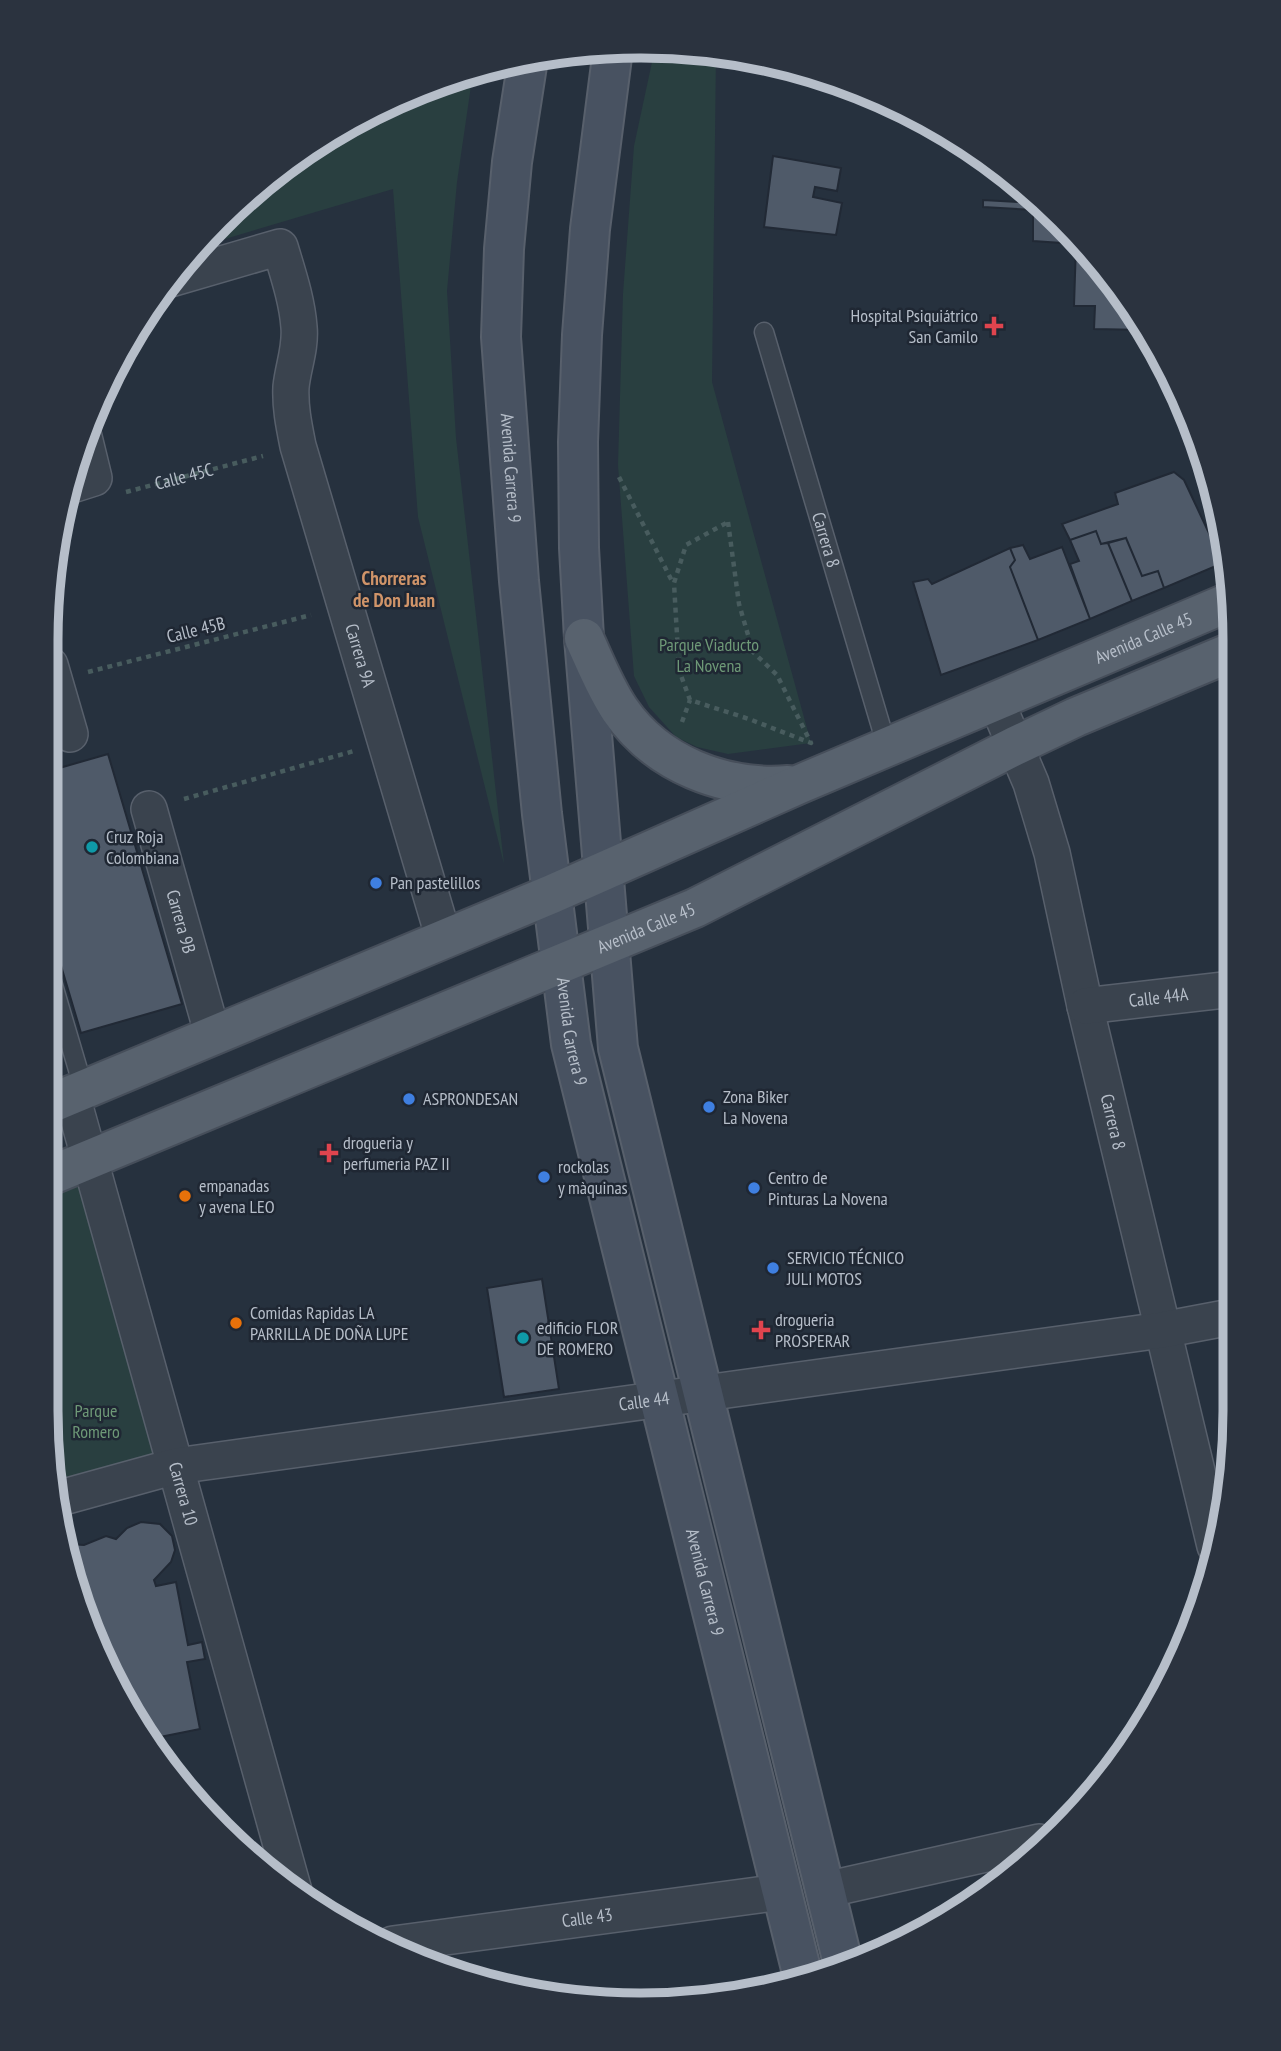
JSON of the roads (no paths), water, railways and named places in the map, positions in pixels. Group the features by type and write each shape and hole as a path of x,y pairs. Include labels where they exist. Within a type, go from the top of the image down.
{"main road":[{"path":"612,59 590,229 578,442 583,638 618,1048 842,1957"},
{"name":"Avenida Carrera 9","path":"526,69 512,162 503,249 501,337 519,581 570,1044 801,1970"},
{"name":"Avenida Calle 45","path":"68,1097 604,872 800,784 1222,605"},
{"path":"583,638 620,710 641,734 666,755 690,769 716,779 744,785 800,784"},
{"name":"Avenida Calle 45","path":"58,1172 609,945 730,891 1015,746 1223,656"}],"street":[{"name":"Carrera 9A","path":"188,274 280,247 295,296 299,329 297,362 291,384 292,413 298,446 444,939"},
{"path":"58,693 70,734"},
{"name":"Carrera 8","path":"996,701 1040,810 1211,1529"},
{"name":"Carrera 9B","path":"149,809 213,1036"},
{"name":"Calle 44A","path":"1085,1006 1223,990"},
{"name":"Carrera 10","path":"68,1097 90,1159 290,1876"},
{"name":"Calle 44","path":"65,1498 176,1466 1162,1330 1223,1319"},
{"path":"825,1890 1030,1844"},
{"name":"Calle 43","path":"403,1943 781,1892"}],"lane":[{"name":"Carrera 8","path":"764,332 887,747"},
{"path":"58,1032 68,1097"}],"place":[{"name":"Hospital Psiquiátrico San Camilo","path":"994,326"},
{"name":"Cruz Roja Colombiana","path":"92,847"},
{"name":"Pan pastelillos","path":"376,883"},
{"name":"ASPRONDESAN","path":"409,1099"},
{"name":"Zona Biker La Novena","path":"709,1107"},
{"name":"drogueria y perfumeria PAZ II","path":"329,1153"},
{"name":"rockolas y màquinas","path":"544,1177"},
{"name":"Centro de Pinturas La Novena","path":"754,1188"},
{"name":"empanadas y avena LEO","path":"185,1196"},
{"name":"SERVICIO TÉCNICO JULI MOTOS","path":"773,1268"},
{"name":"Comidas Rapidas LA PARRILLA DE DOÑA LUPE","path":"236,1323"},
{"name":"drogueria PROSPERAR","path":"761,1330"},
{"name":"edificio FLOR DE ROMERO","path":"523,1338"}],"district":[{"name":"Chorreras de Don Juan","path":"394,589"}],"park label":[{"name":"Parque Viaducto La Novena","path":"709,655"},
{"name":"Parque Romero","path":"96,1421"}]}
